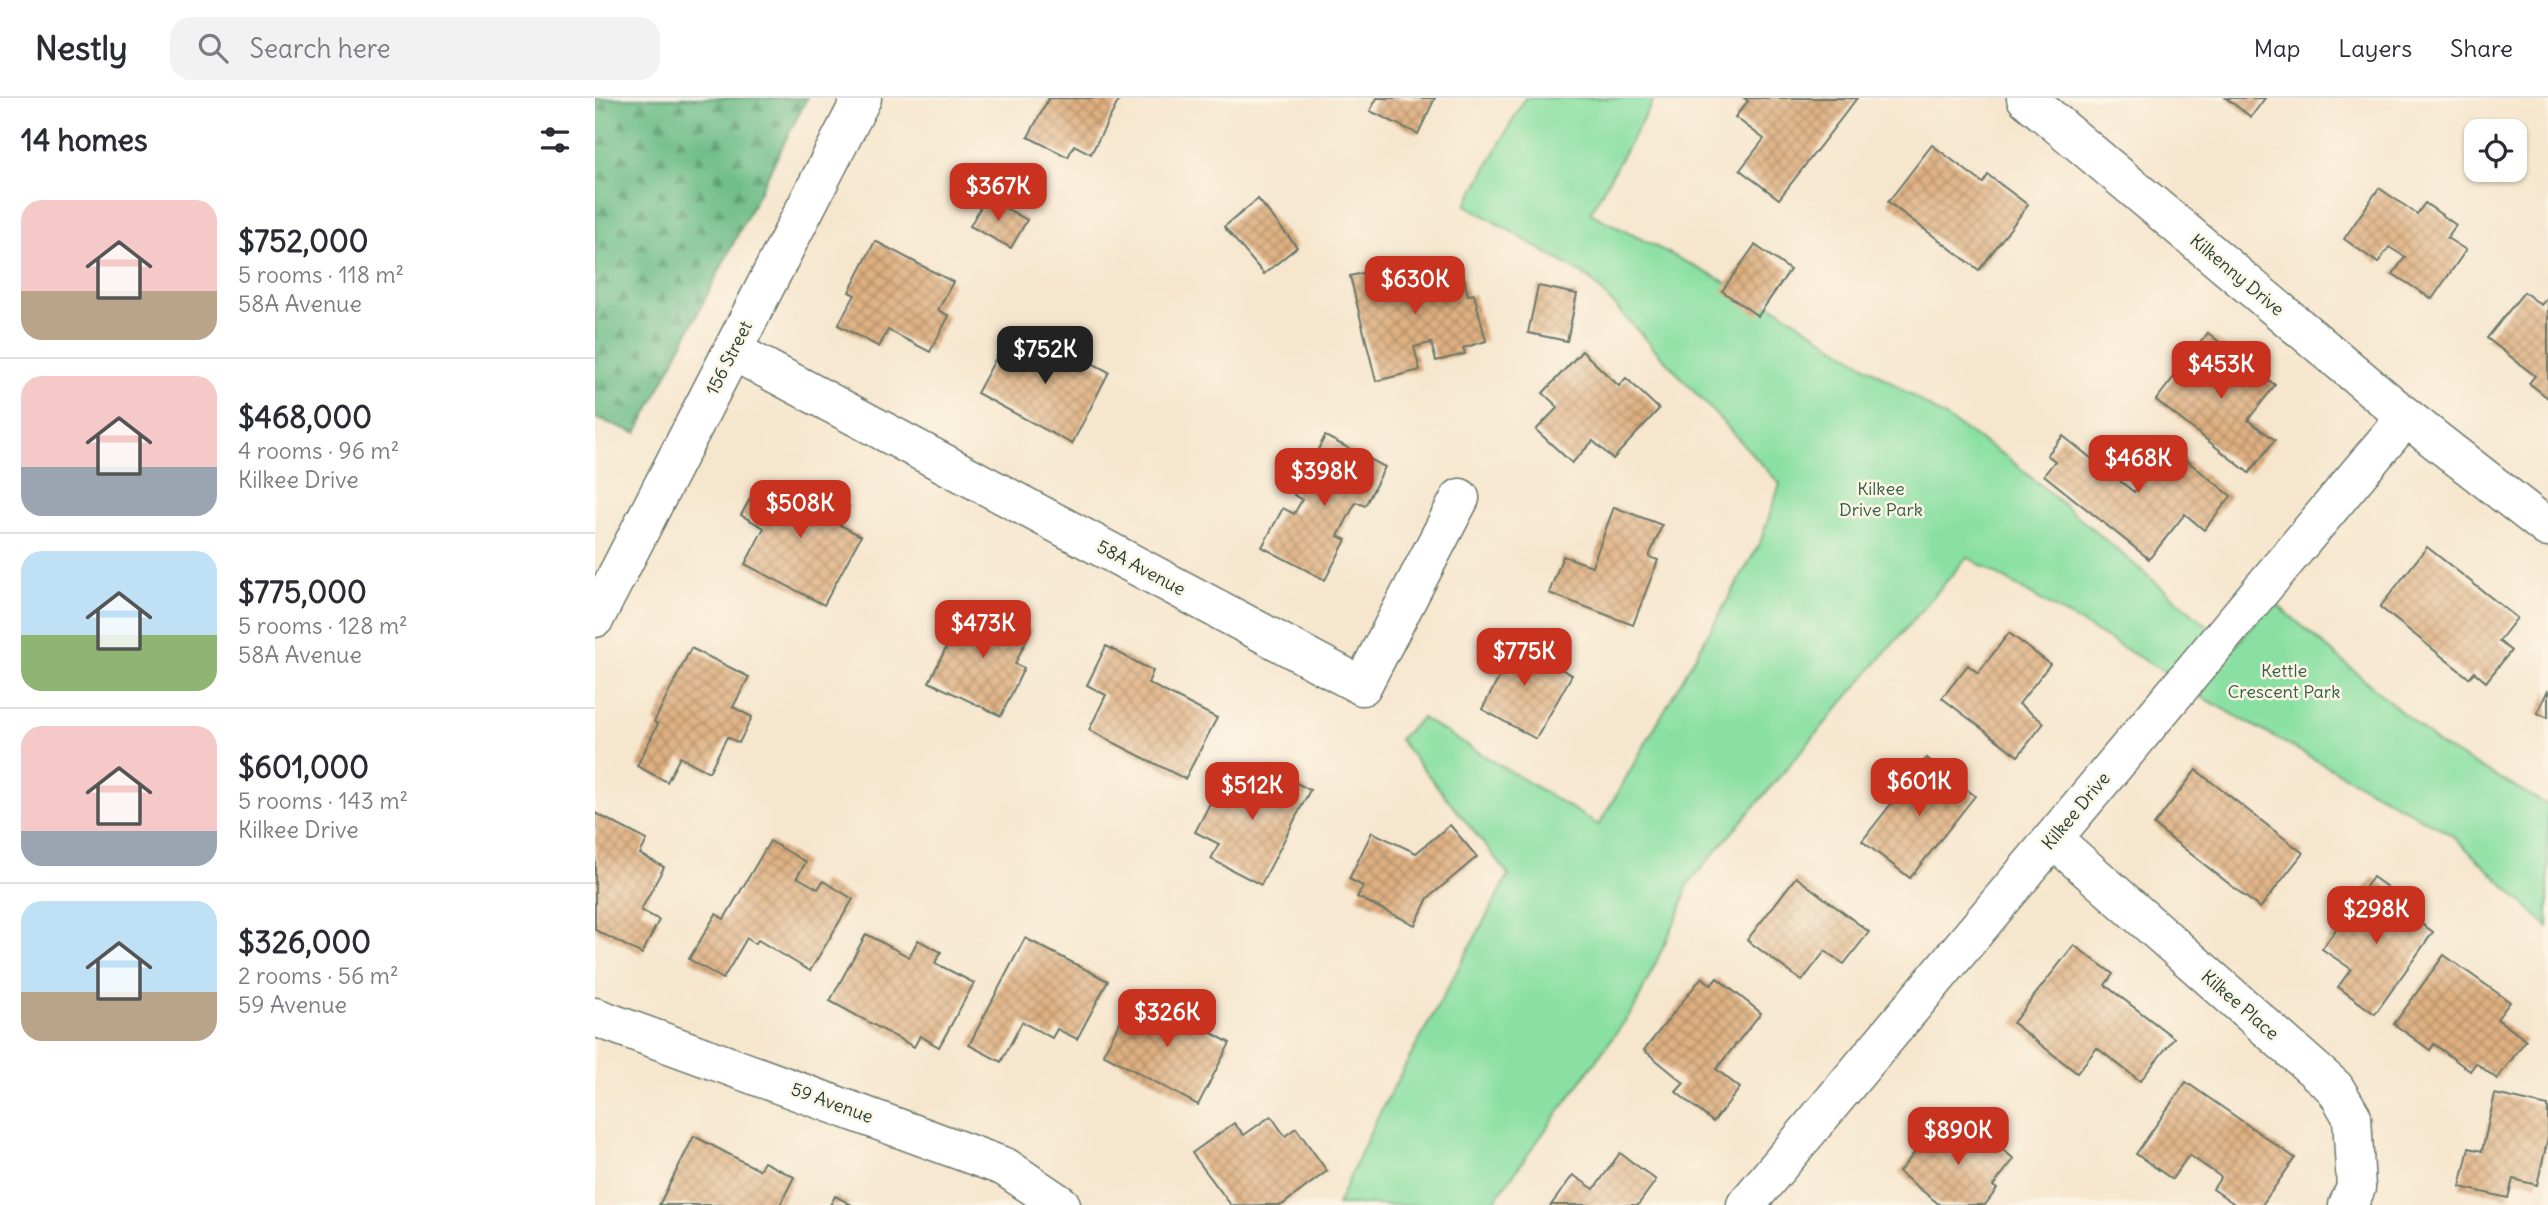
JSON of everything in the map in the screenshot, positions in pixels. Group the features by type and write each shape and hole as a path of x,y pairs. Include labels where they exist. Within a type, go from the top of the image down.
{"street":[{"name":"156 Street","path":"595,618 862,98"},
{"name":"Kilkenny Drive","path":"2026,98 2406,416 2548,528"},
{"name":"58A Avenue","path":"733,351 1362,686 1459,498"},
{"name":"Kilkee Drive","path":"1746,1205 2406,416"},
{"name":"Kilkee Place","path":"2053,839 2335,1088 2352,1117 2356,1188 2348,1205"},
{"name":"59 Avenue","path":"595,1017 1006,1167 1061,1205"}],"green space":[{"path":"595,98 807,98 637,433 595,418"},
{"name":"Kilkee Drive Park","path":"1525,98 1655,98 1590,213 1778,309 2008,458 2211,629 2175,678 1967,557 1688,884 1680,911 1635,1007 1491,1205 1337,1205 1377,1118 1509,875 1399,739 1422,718 1599,825 1760,543 1780,484 1589,278 1466,205"},
{"name":"Kettle Crescent Park","path":"2273,601 2441,746 2548,805 2548,927 2452,835 2196,694"}],"building":[{"path":"1049,98 1120,98 1091,154 1074,145 1068,157 1028,137"},
{"path":"1377,98 1435,98 1418,134 1370,111"},
{"path":"1744,98 1857,98 1779,199 1740,170 1764,139 1735,117 1748,101"},
{"path":"2226,98 2265,98 2251,117"},
{"path":"1932,145 1983,183 1988,175 2028,205 1979,270 1888,202"},
{"path":"2379,188 2417,214 2425,203 2456,225 2447,238 2466,250 2432,299 2393,274 2405,257 2389,247 2378,263 2344,239"},
{"path":"986,197 1027,220 1011,248 970,226"},
{"path":"1258,199 1297,247 1264,274 1224,227"},
{"path":"875,241 953,282 938,310 949,316 930,352 888,330 879,347 838,325 855,295 849,292"},
{"path":"1755,245 1790,270 1758,316 1722,291"},
{"path":"1408,262 1411,275 1460,263 1468,295 1474,294 1486,341 1463,348 1465,354 1436,361 1431,343 1414,347 1420,370 1376,381 1350,276"},
{"path":"1538,286 1577,294 1567,341 1528,333"},
{"path":"2524,292 2541,305 2548,297 2548,398 2529,383 2535,376 2487,338"},
{"path":"1031,331 1109,372 1072,444 977,393 1002,347 1019,356"},
{"path":"2208,333 2275,385 2248,420 2275,440 2249,473 2156,400"},
{"path":"1582,351 1619,386 1626,378 1659,409 1613,459 1593,441 1572,463 1536,430 1558,407 1543,393"},
{"path":"1325,436 1385,467 1365,506 1356,502 1338,536 1346,540 1325,580 1262,547 1283,508 1294,514 1302,500 1294,495"},
{"path":"2063,436 2134,492 2170,447 2231,496 2204,530 2185,514 2149,559 2044,475 2055,461 2047,455"},
{"path":"759,482 802,505 811,487 849,507 840,525 861,536 824,605 745,564 764,528 741,515"},
{"path":"1614,507 1662,525 1649,557 1658,560 1633,625 1549,593 1563,556 1592,566"},
{"path":"2427,547 2517,618 2499,641 2511,651 2486,682 2474,672 2469,678 2380,607"},
{"path":"970,604 1031,630 1015,664 1024,668 1001,716 929,682 950,640 955,642"},
{"path":"2009,633 2050,664 2019,704 2044,723 2018,756 1942,698 1968,665 1978,673"},
{"path":"1503,637 1572,675 1536,739 1482,709 1499,678 1485,670"},
{"path":"1106,646 1153,671 1148,683 1217,718 1185,779 1089,730 1106,695 1087,685"},
{"path":"691,648 749,677 733,707 752,717 739,743 727,737 709,772 680,757 667,782 637,766 658,724 654,722"},
{"path":"2548,690 2548,718 2537,713"},
{"path":"1927,758 1975,796 1910,878 1862,841"},
{"path":"1269,769 1310,790 1261,885 1211,859 1219,844 1195,832 1226,773 1258,790"},
{"path":"2196,770 2303,853 2260,908 2154,825"},
{"path":"595,813 647,840 640,854 664,867 641,910 659,920 642,954 595,930"},
{"path":"1450,825 1477,857 1428,898 1415,925 1357,897 1363,886 1349,879 1372,832 1416,853"},
{"path":"770,841 806,862 797,877 818,889 823,881 853,899 810,971 758,940 755,944 747,938 723,979 689,959 716,914 724,919"},
{"path":"1796,877 1869,932 1844,964 1825,951 1802,981 1747,940"},
{"path":"2373,877 2387,887 2382,895 2433,932 2375,1014 2338,987 2351,969 2322,949"},
{"path":"866,934 909,957 918,940 941,952 935,963 974,983 939,1047 920,1036 914,1047 830,1001"},
{"path":"1025,938 1108,981 1077,1039 1057,1029 1052,1038 1022,1022 1001,1062 969,1045"},
{"path":"2074,945 2113,974 2105,985 2174,1038 2140,1081 2097,1048 2077,1073 2013,1023"},
{"path":"2444,955 2510,1002 2497,1019 2526,1040 2497,1079 2476,1063 2470,1071 2434,1044 2430,1050 2394,1024"},
{"path":"1702,977 1711,985 1717,978 1761,1013 1716,1069 1740,1088 1713,1122 1676,1092 1684,1083 1644,1050"},
{"path":"1136,992 1230,1043 1198,1105 1103,1054"},
{"path":"2186,1082 2295,1158 2262,1205 2236,1205 2213,1189 2221,1177 2189,1155 2172,1179 2136,1154"},
{"path":"2495,1094 2548,1106 2548,1138 2537,1185 2513,1179 2508,1198 2460,1187 2469,1148 2482,1151"},
{"path":"1271,1116 1285,1136 1296,1128 1327,1171 1282,1205 1231,1205 1192,1153 1234,1123 1244,1135"},
{"path":"1964,1118 2014,1159 1993,1186 1997,1189 1985,1205 1940,1205 1899,1172 1931,1132 1944,1143"},
{"path":"694,1136 759,1170 764,1162 794,1177 780,1205 659,1205"},
{"path":"1620,1153 1656,1180 1638,1205 1551,1205 1573,1175 1594,1189"},
{"path":"835,1196 852,1205 830,1205"}]}
